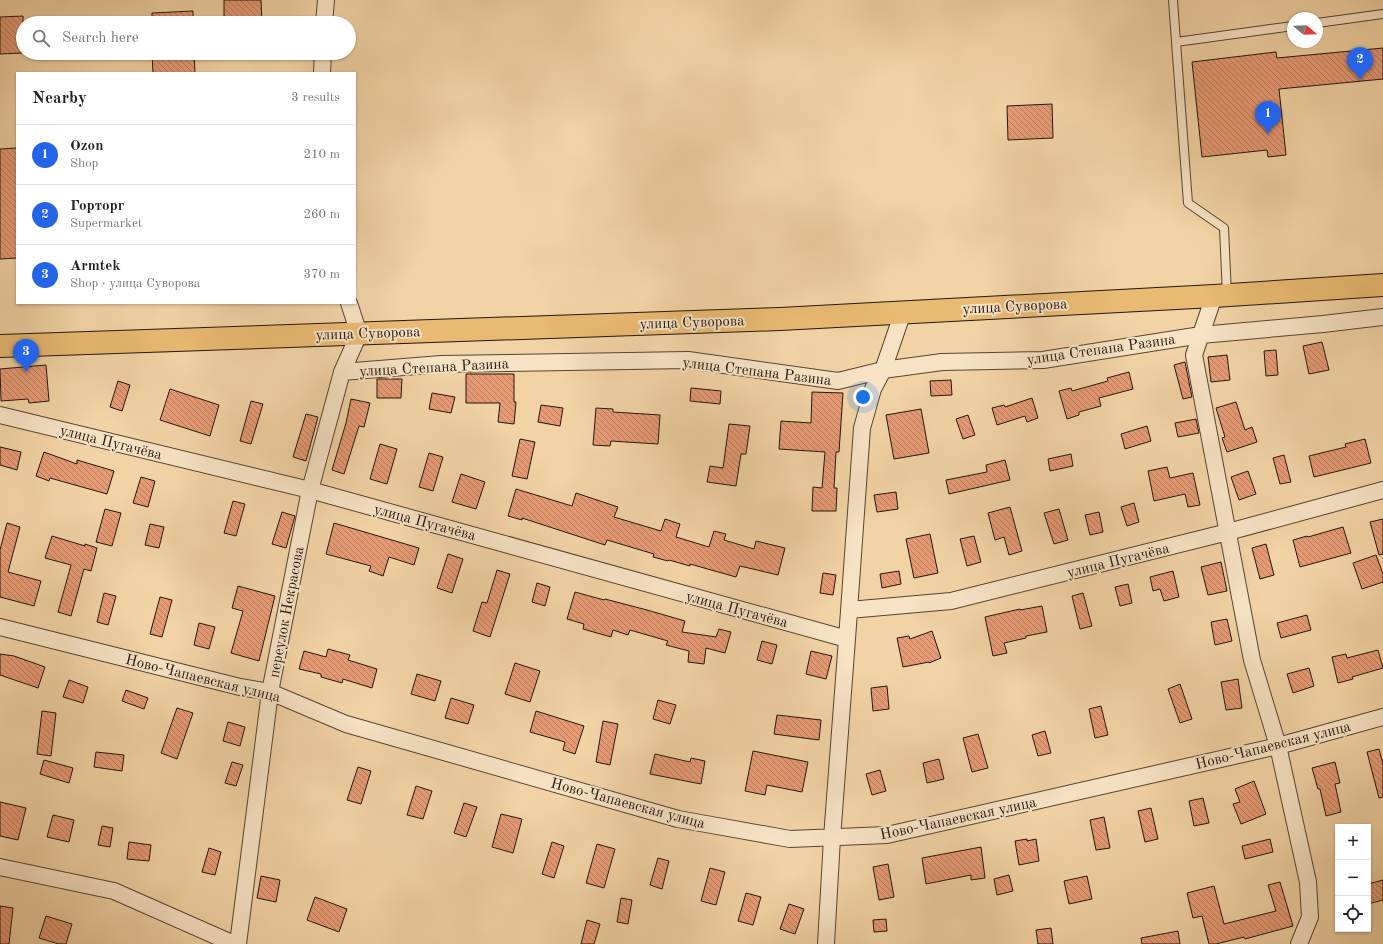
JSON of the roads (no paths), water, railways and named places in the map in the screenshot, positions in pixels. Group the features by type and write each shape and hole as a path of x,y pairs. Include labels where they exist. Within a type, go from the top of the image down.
{"main road":[{"name":"улица Суворова","path":"0,346 780,319 1220,296 1383,285"}],"street":[{"path":"325,16 326,0"},
{"path":"322,72 323,60"},
{"path":"1220,296 1201,335 1194,355 1252,660 1278,746 1308,882 1310,917 1299,944"},
{"path":"350,304 359,334"},
{"path":"826,944 832,838 862,428 873,389 883,370 903,312"},
{"name":"улица Степана Разина","path":"342,372 441,364 688,360 838,381 883,370 942,362 1043,360 1201,335 1383,317"},
{"name":"переулок Некрасова","path":"238,944 270,692 310,490 342,372 359,334"},
{"name":"улица Пугачёва","path":"0,415 310,490 847,639"},
{"name":"улица Пугачёва","path":"849,610 951,601 1228,532 1383,490"},
{"name":"Ново-Чапаевская улица","path":"0,627 240,687 270,692 346,724 678,819 790,839 887,835 1278,746 1383,717"},
{"path":"0,867 114,891 234,944"}],"lane":[{"path":"1174,0 1188,203 1224,228 1220,296"},
{"path":"1323,22 1383,14"},
{"path":"1176,42 1287,27"}],"place":[{"name":"Горторг","path":"1360,80"},
{"name":"Ozon","path":"1268,134"},
{"name":"Armtek","path":"26,372"}]}
